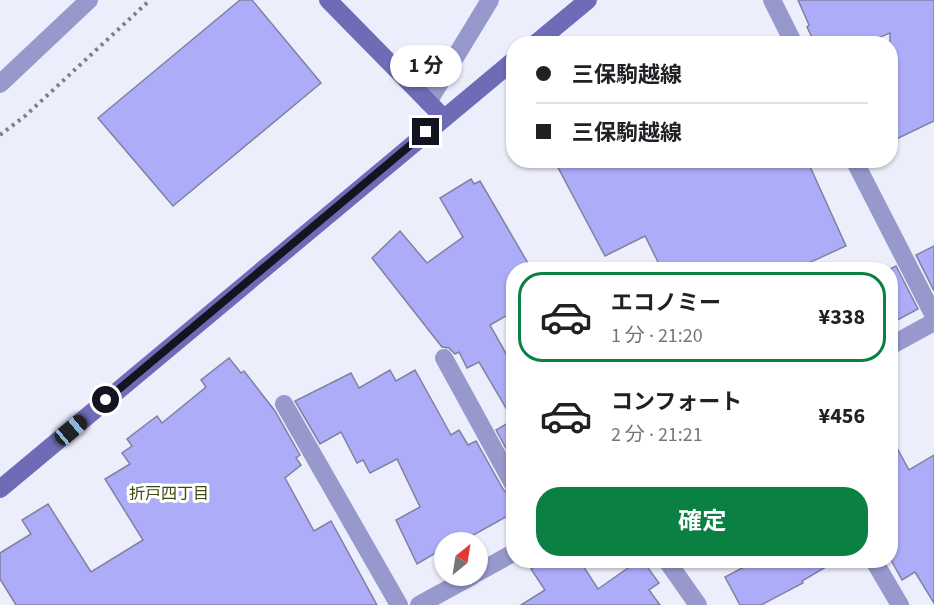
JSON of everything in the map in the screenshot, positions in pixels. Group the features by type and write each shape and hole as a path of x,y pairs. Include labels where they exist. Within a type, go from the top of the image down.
{"main road":[{"path":"328,0 444,117"},
{"path":"545,36 588,0"},
{"path":"0,489 506,67"}],"street":[{"path":"0,84 89,0"},
{"path":"428,102 490,0"},
{"path":"772,0 790,36"},
{"path":"858,168 934,316"},
{"path":"898,342 934,322"},
{"path":"444,358 506,471"},
{"path":"284,404 399,605"},
{"path":"488,567 506,557"},
{"path":"673,568 698,605"},
{"path":"878,568 900,605"},
{"path":"419,605 454,586"}],"path":[{"path":"0,135 25,116 150,0"}],"building":[{"path":"240,0 252,0 321,83 173,206 98,118"},
{"path":"798,0 934,0 934,121 898,138 898,36 890,36 890,33 883,36 811,36 807,27 809,25"},
{"path":"558,168 811,168 846,246 811,262 658,262 645,236 605,256"},
{"path":"471,179 474,184 480,181 527,262 506,262 506,316 490,325 506,354 506,408 479,362 467,368 459,352 455,354 449,348 442,347 372,258 400,231 427,263 463,237 440,198"},
{"path":"934,246 934,291 916,255"},
{"path":"898,270 918,309 898,320"},
{"path":"229,358 241,373 244,371 275,411 300,455 296,458 301,465 285,478 314,531 331,521 377,605 16,605 0,579 0,553 31,534 22,520 48,504 91,572 143,540 105,479 130,464 122,453 132,446 127,439 157,416 162,423 206,387 201,380"},
{"path":"390,370 396,381 415,370 451,435 459,430 468,445 476,441 506,492 506,517 479,532 434,532 434,554 417,564 396,520 420,507 397,459 370,473 363,460 357,463 341,432 320,444 295,401 351,373 359,388"},
{"path":"506,424 506,448 496,430"},
{"path":"898,450 909,470 934,455 934,603 915,572 902,580 895,568 898,568"},
{"path":"584,568 598,589 628,568 648,568 659,583 649,590 660,605 521,605 545,590 531,569"},
{"path":"742,568 824,568 802,581 803,583 761,605 740,605 725,577"}],"district":[{"name":"折戸四丁目","path":"169,493"}],"route":[{"path":"106,400 426,132"}]}
